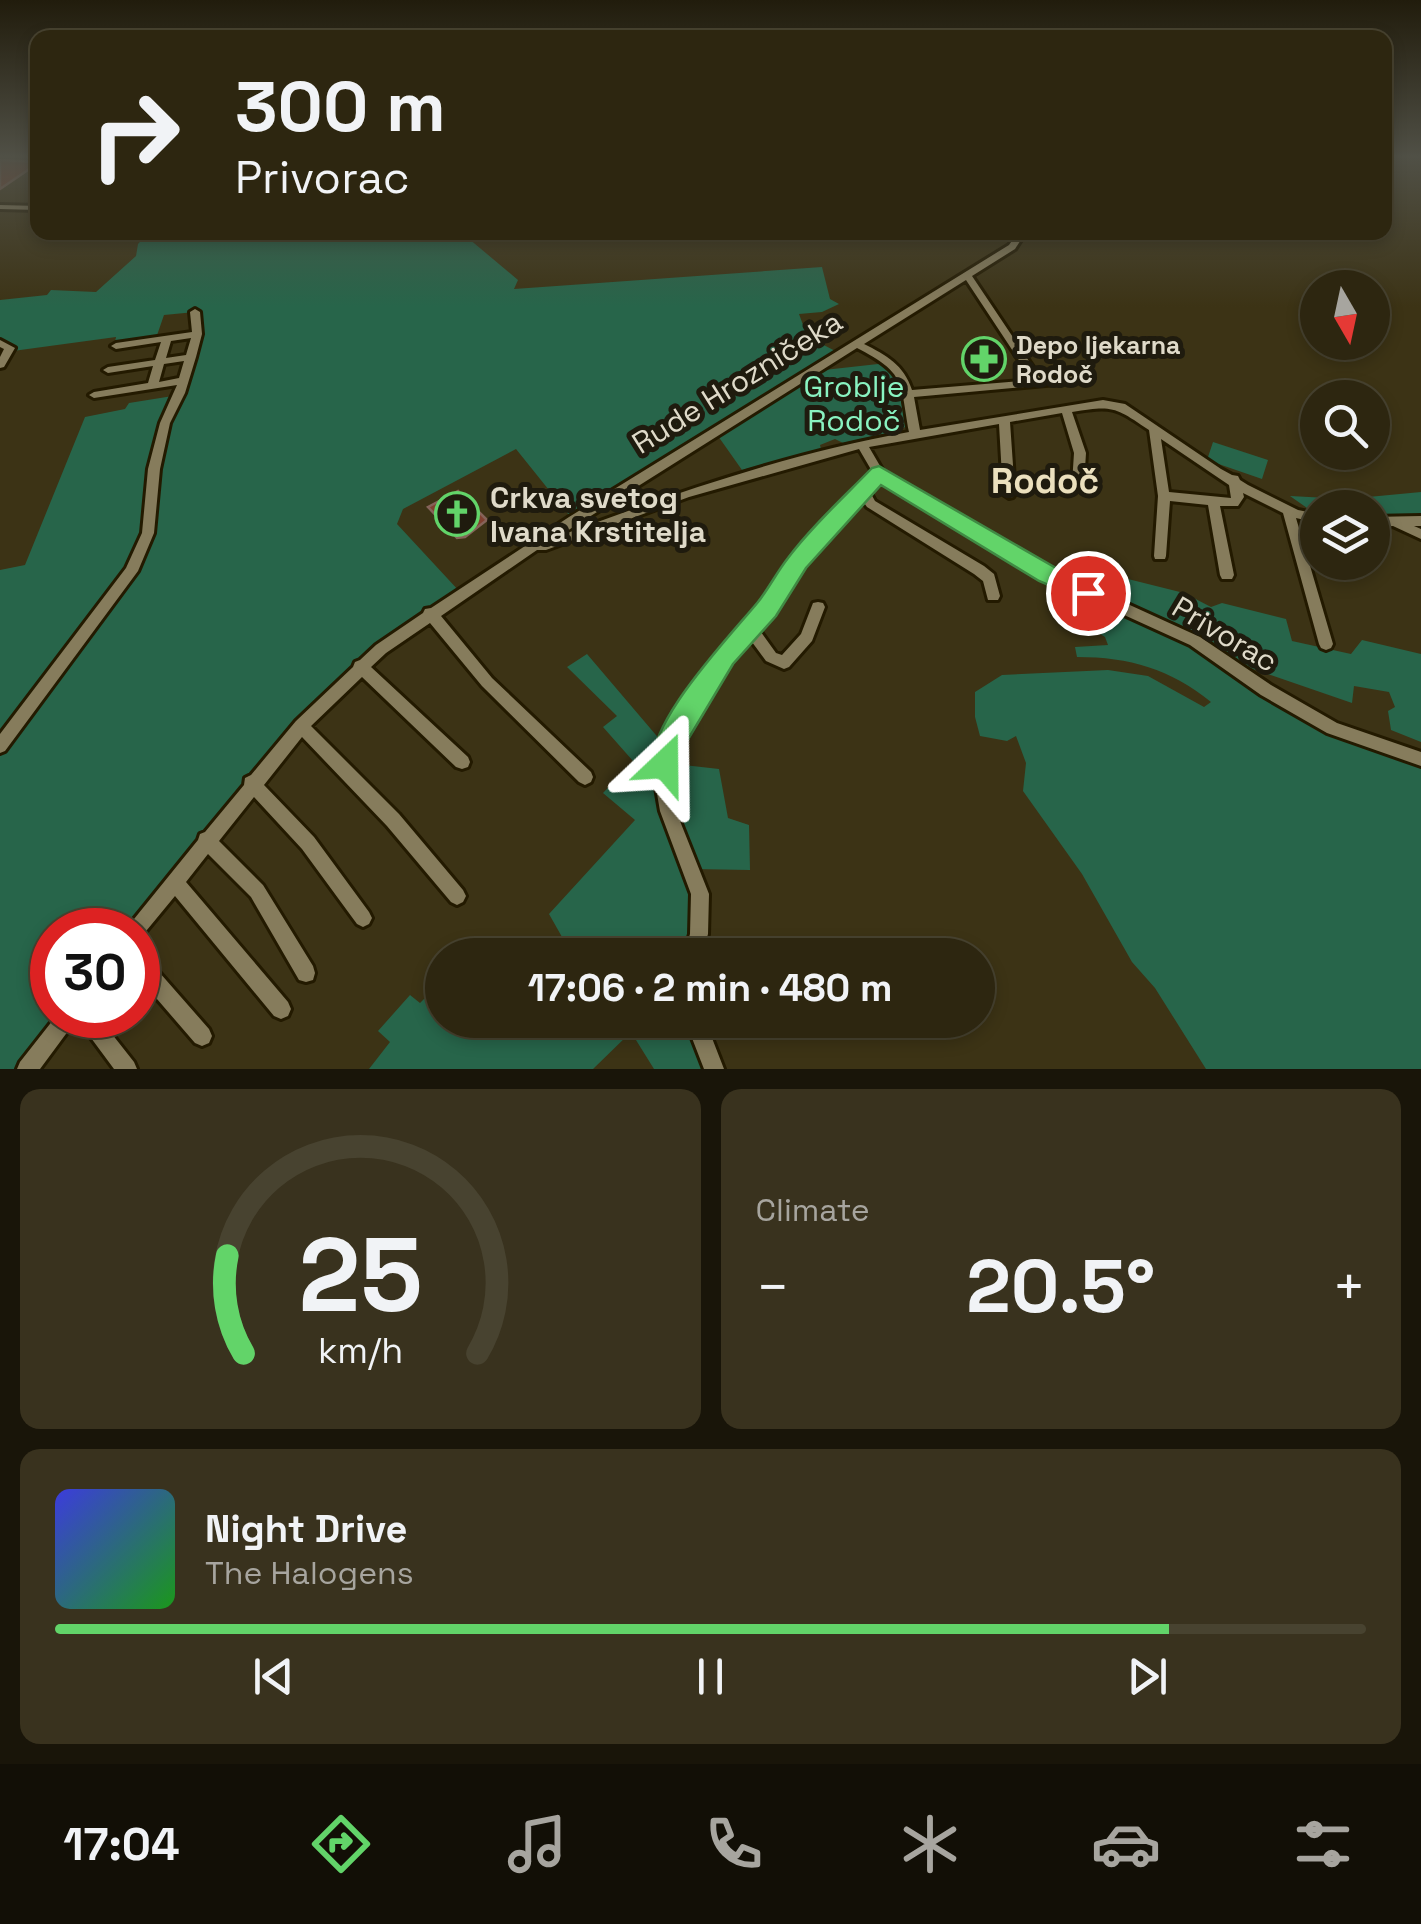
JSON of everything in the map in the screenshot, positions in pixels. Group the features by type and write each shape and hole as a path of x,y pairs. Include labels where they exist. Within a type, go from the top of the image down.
{"street":[{"path":"0,207 30,208"},
{"name":"Rude Hrozničeka","path":"153,908 300,726 360,666 522,554 1012,247 1017,240"},
{"path":"967,275 1039,383"},
{"path":"0,746 130,571 148,533 154,469 166,423 191,357 197,334 195,312"},
{"path":"116,346 197,334"},
{"path":"152,386 167,339"},
{"path":"0,343 10,348 0,365"},
{"path":"121,390 137,343"},
{"path":"857,344 898,366 905,375 915,432"},
{"path":"108,370 191,357"},
{"path":"907,394 1089,378"},
{"path":"94,395 182,381"},
{"path":"522,554 685,494 862,444 915,432 1116,404 1234,479 1300,514"},
{"path":"1066,409 1080,453 1078,484"},
{"path":"1004,419 1010,494"},
{"path":"1154,427 1164,496 1160,556"},
{"name":"Privorac","path":"862,444 879,474 1048,574 1195,641 1266,690 1332,728 1421,759"},
{"path":"698,938 700,894 668,810 663,782 668,748 724,656 767,608 798,562 879,474"},
{"path":"1164,496 1214,504 1236,501 1234,479"},
{"path":"863,491 871,504 989,578 993,596"},
{"path":"1214,504 1227,575"},
{"path":"1288,510 1326,644"},
{"path":"1390,522 1421,520"},
{"path":"1395,522 1421,534"},
{"path":"750,628 771,657 784,662 807,637 818,607"},
{"path":"430,614 487,682 586,777"},
{"path":"360,666 462,762"},
{"path":"300,726 393,820 457,896"},
{"path":"252,783 308,842 363,918"},
{"path":"206,840 257,892 306,973"},
{"path":"174,882 281,1008"},
{"path":"160,988 202,1036"},
{"path":"27,1069 51,1038"},
{"path":"102,1038 127,1069"},
{"path":"702,1038 714,1069"}],"green space":[{"path":"142,240 470,240 518,280 514,289 822,267 830,299 839,304 822,312 799,314 810,344 818,342 841,354 573,520 516,449 403,509 397,524 460,592 359,665 152,908 30,908 30,1038 49,1038 24,1069 0,1069 0,570 25,565 85,417 125,409 129,403 179,395 191,357 195,312 164,315 155,341 114,347 116,337 13,351 0,343 0,300 47,295 51,290 96,292 136,256"},
{"name":"Groblje Rodoč","path":"887,363 896,368 905,427 898,431 843,443 835,439 820,445 821,449 742,470 718,436 824,370"},
{"path":"1213,442 1268,460 1262,479 1207,460"},
{"path":"1421,492 1421,518 1390,519 1390,495"},
{"path":"1124,578 1184,593 1211,607 1222,603 1286,619 1292,641 1351,654 1362,640 1421,654 1421,742 1391,730 1388,711 1395,707 1389,692 1354,686 1352,703 1227,660 1305,713 1421,759 1421,1069 1206,1069 1155,988 1132,962 1082,874 1023,791 1026,763 1016,736 1007,741 980,736 975,692 1002,675 1108,670 1148,676 1204,707 1211,702 1180,681 1148,667 1115,659 1077,657 1075,647 1108,645 1105,637 1076,619 1087,593 1120,607"},
{"path":"587,654 667,748 666,763 719,769 728,818 749,825 750,870 693,869 693,938 563,938 549,914 635,820 603,793 633,761 603,727 617,716 567,667"},
{"path":"410,995 420,1003 425,998 425,1038 625,1038 593,1069 369,1069 390,1042 378,1031"},
{"path":"635,1038 702,1038 714,1069 654,1069"}],"building":[{"name":"Crkva svetog Ivana Krstitelja","path":"458,491 487,520 465,537 457,538 428,507"}],"place":[{"name":"Depo ljekarna Rodoč","path":"984,359"},
{"name":"Crkva svetog Ivana Krstitelja","path":"457,514"}],"district":[{"name":"Rodoč","path":"1045,481"}],"route":[{"path":"665,764 668,748 682,721 724,656 767,608 798,562 879,474 1048,574 1088,593"}]}
